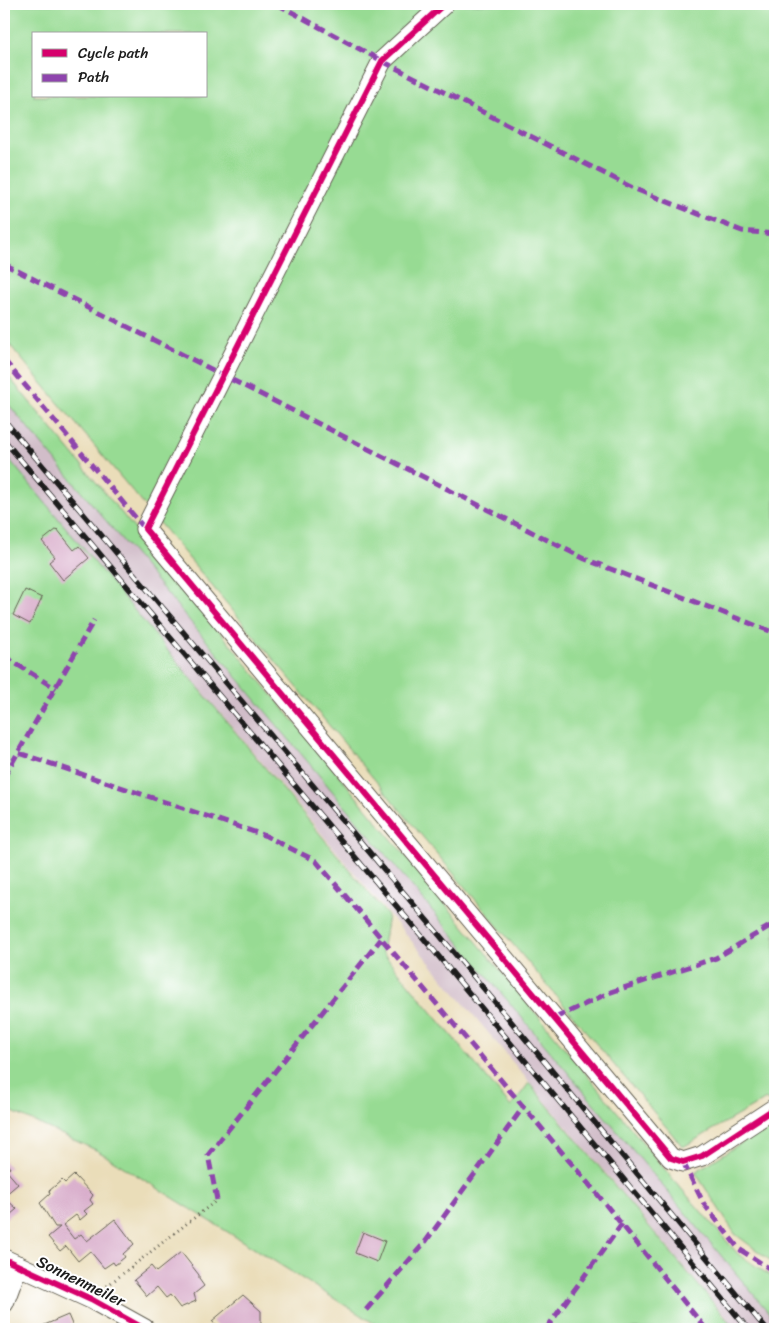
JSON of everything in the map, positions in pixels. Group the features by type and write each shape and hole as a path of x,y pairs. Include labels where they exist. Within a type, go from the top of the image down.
{"street":[{"path":"444,4 382,62 145,529 671,1158 683,1162 702,1156 775,1108"},
{"name":"Sonnenmeiler","path":"4,1303 11,1262 91,1299 145,1329"}],"path":[{"path":"91,1299 217,1200"}],"shaded area":[{"path":"4,399 775,1320 775,1329 736,1329 4,454"}],"green space":[{"path":"4,4 775,4 775,1109 766,1099 683,1147 4,338"},
{"path":"4,371 673,1179 738,1254 775,1279 775,1320 4,399"},
{"path":"4,453 388,916 382,952 511,1107 529,1083 735,1329 383,1329 98,1151 4,1108"},
{"path":"775,1122 775,1264 735,1234 695,1172"}],"building":[{"path":"57,529 74,550 79,546 89,558 63,580 49,562 55,557 42,541"},
{"path":"25,590 42,598 30,624 13,615"},
{"path":"4,1160 10,1168 6,1170 18,1184 4,1196"},
{"path":"74,1175 93,1195 90,1200 93,1204 84,1211 87,1214 80,1220 76,1215 63,1225 74,1239 81,1234 87,1241 115,1219 134,1244 123,1254 125,1257 115,1265 113,1262 104,1268 90,1251 78,1261 66,1246 60,1251 48,1237 60,1227 55,1227 40,1203 50,1194 49,1191 62,1180 65,1183"},
{"path":"4,1197 17,1209 4,1220"},
{"path":"363,1232 385,1241 377,1262 355,1253"},
{"path":"181,1252 199,1275 199,1279 204,1286 194,1294 196,1301 180,1308 170,1295 166,1298 157,1287 147,1296 134,1280 151,1266 156,1272"},
{"path":"243,1295 261,1311 261,1322 254,1329 219,1329 212,1321"},
{"path":"68,1315 74,1329 35,1329"}],"railway":[{"path":"4,420 436,931 766,1329"},
{"path":"4,440 425,940 748,1329"}],"marked path":[{"path":"277,4 382,61 635,189 742,231 775,234"},
{"path":"4,264 585,559 775,633"},
{"path":"4,360 145,529"},
{"path":"4,777 94,620"},
{"path":"4,656 56,689"},
{"path":"19,753 266,836 316,861 598,1195 706,1329"},
{"path":"555,1018 611,992 716,958 775,923"},
{"path":"217,1200 208,1155 381,939"},
{"path":"366,1310 426,1241 524,1106"},
{"path":"683,1162 704,1204 739,1249 775,1272"},
{"path":"546,1329 622,1224"}],"cycle path":[{"path":"444,4 382,61 145,529 671,1158 683,1162 702,1156 775,1108"},
{"path":"4,1259 91,1299 145,1329"}]}
